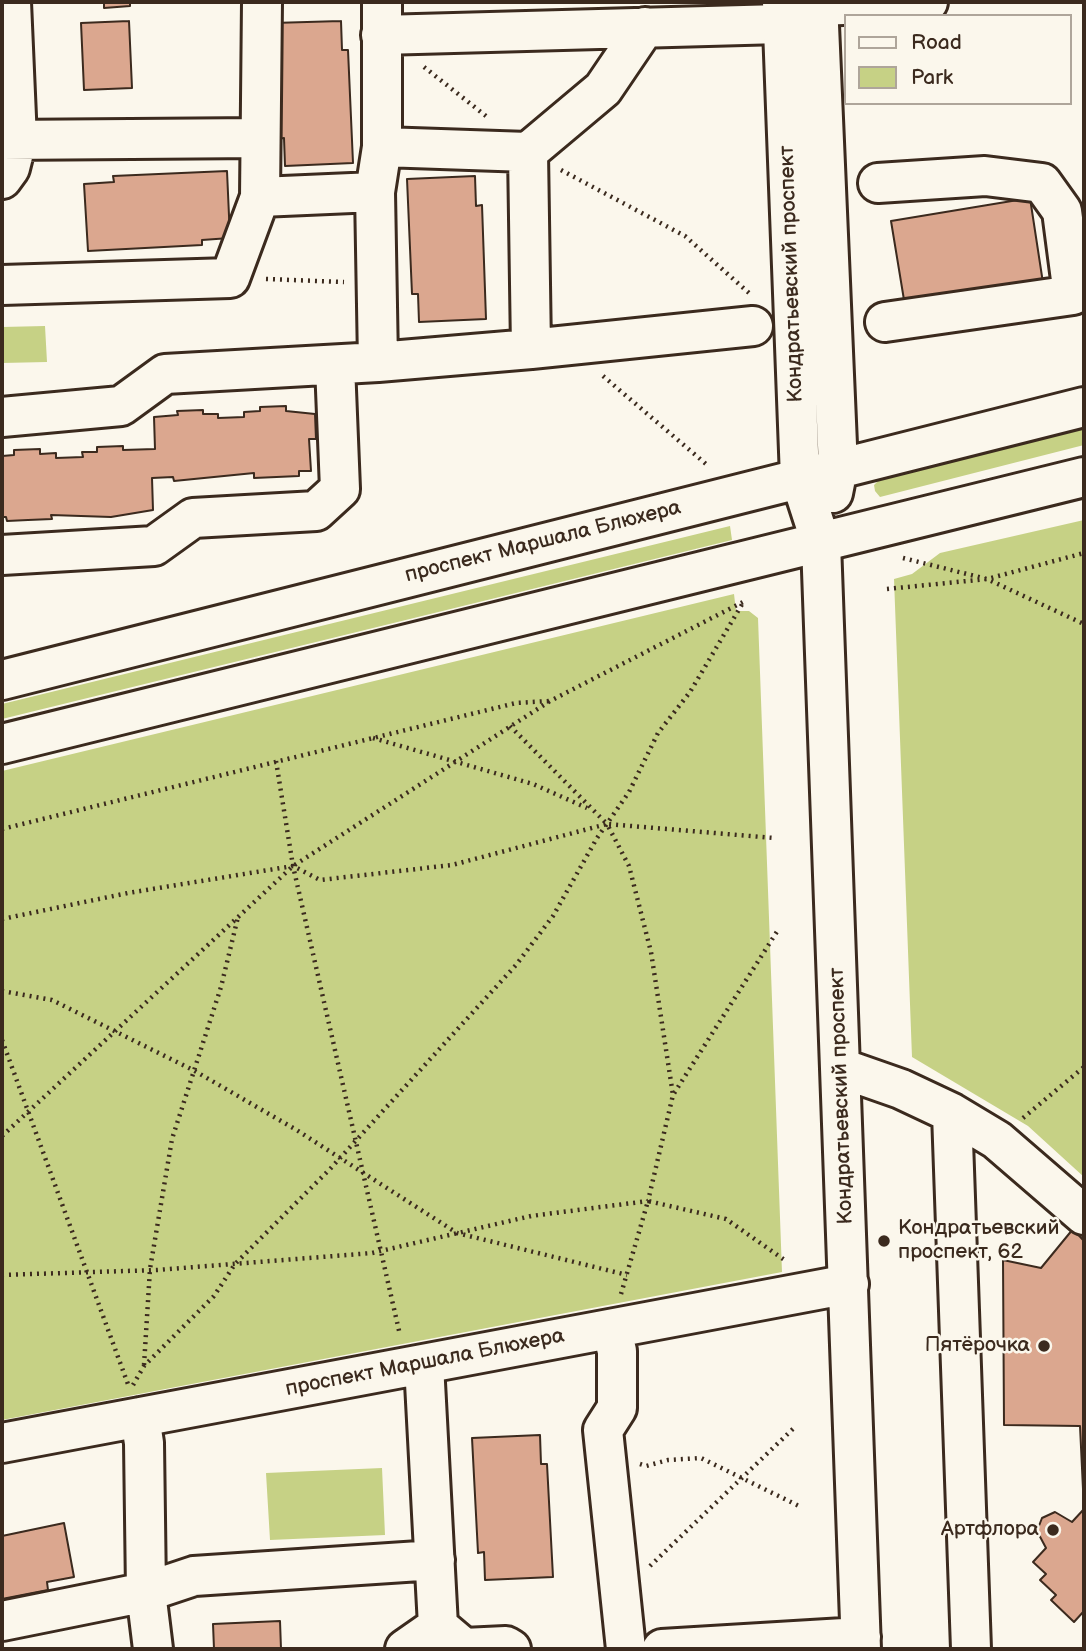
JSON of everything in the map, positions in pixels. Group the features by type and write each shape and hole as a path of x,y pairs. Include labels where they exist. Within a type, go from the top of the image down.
{"main road":[{"path":"2,179 10,168 11,2"},
{"path":"2,285 230,278 260,197 262,2"},
{"path":"378,362 375,192 382,147 382,19 645,27 800,11 928,2"},
{"name":"Кондратьевский проспект","path":"800,11 838,468 821,543 861,1643"},
{"name":"Кондратьевский проспект","path":"800,11 800,478 821,543"},
{"path":"382,147 528,152 603,89 645,27"},
{"path":"9,140 260,138"},
{"path":"528,152 549,348"},
{"path":"878,183 985,176 1042,183 1062,211 1073,295 885,323"},
{"path":"260,197 375,192"},
{"path":"2,417 121,406 165,374 335,365 549,348 753,311"},
{"path":"2,555 154,546 193,519 316,511 340,489 335,365"},
{"name":"проспект Маршала Блюхера","path":"2,680 1084,407"},
{"path":"2,744 1084,477"},
{"path":"841,1068 901,1089 952,1113 997,1140 1084,1214"},
{"path":"952,1113 971,1649"},
{"name":"проспект Маршала Блюхера","path":"2,1443 849,1284"},
{"path":"611,1328 617,1351 617,1408 603,1430 626,1649"},
{"path":"416,1365 435,1560 438,1626 464,1648 506,1646 511,1649"},
{"path":"140,1417 144,1443 146,1592 153,1649"},
{"path":"2,1620 146,1592 194,1576 435,1560"},
{"path":"405,1649 438,1626"},
{"path":"662,1649 861,1643"}],"path":[{"path":"382,19 528,152 685,236 753,311"},
{"path":"230,278 377,284"},
{"path":"549,348 706,464"},
{"path":"887,589 987,579 1084,553"},
{"path":"895,556 987,579 1084,624"},
{"path":"2,1040 28,1109 130,1391 144,1366 214,1296 235,1264 339,1158 516,965 553,916 629,792 658,733 690,692 744,601 550,701 293,866 116,1032 28,1109 2,1136"},
{"path":"2,829 516,703 550,701"},
{"path":"510,726 607,824 629,866 651,952 673,1095"},
{"path":"373,738 533,785 591,810"},
{"path":"276,761 293,866 355,1139 381,1251 416,1365"},
{"path":"2,919 128,893 293,866 320,880 453,865 607,824 774,838"},
{"path":"144,1366 150,1269 172,1139 221,987 238,917"},
{"path":"611,1328 648,1201 673,1095 778,930"},
{"path":"2,991 52,1000 193,1070 295,1129 457,1233 626,1275"},
{"path":"997,1140 1082,1071"},
{"path":"2,1275 235,1264 381,1251 531,1216 648,1201 726,1219 779,1259 790,1262"},
{"path":"620,1594 796,1426"},
{"path":"607,1469 628,1459 646,1466 668,1460 701,1458 800,1506"}],"green space":[{"path":"45,326 47,362 2,363 2,327"},
{"path":"1084,427 1084,445 880,497 875,491 874,485 881,478"},
{"path":"1084,520 1084,1177 1028,1126 912,1057 894,579 912,574 940,553"},
{"path":"730,526 732,540 2,719 2,704"},
{"path":"734,594 736,611 749,611 758,618 782,1272 2,1420 2,771"},
{"path":"382,1468 385,1535 270,1540 266,1473"}],"building":[{"path":"104,2 130,2 130,6 104,8"},
{"path":"129,21 132,88 84,90 81,23"},
{"path":"341,21 342,50 348,50 353,163 285,166 284,138 278,139 273,23"},
{"path":"227,171 230,238 202,240 202,245 88,251 84,184 114,182 113,176"},
{"path":"475,176 476,206 482,205 486,319 419,322 418,294 412,294 407,179"},
{"path":"1030,198 1043,283 905,306 891,221"},
{"path":"286,406 286,411 315,414 316,439 309,439 311,471 299,471 299,476 254,478 254,473 174,481 173,477 152,478 153,510 111,517 51,515 52,519 7,521 6,517 2,517 2,456 14,455 14,450 40,449 40,454 56,453 56,458 83,457 82,452 97,452 97,447 123,446 123,450 155,449 154,417 178,415 177,411 203,410 203,414 218,414 218,418 244,417 244,412 260,411 260,407"},
{"name":"Пятёрочка","path":"1073,1229 1084,1241 1084,1510 1080,1426 1004,1425 1003,1260 1041,1268"},
{"path":"540,1435 541,1464 547,1464 553,1577 485,1580 484,1552 478,1553 472,1438"},
{"path":"1084,1509 1084,1611 1074,1622 1051,1600 1056,1595 1040,1580 1046,1574 1033,1562 1046,1548 1037,1531 1042,1518 1055,1512 1072,1522"},
{"path":"64,1523 74,1577 47,1582 48,1590 2,1599 2,1536"},
{"path":"280,1621 281,1649 214,1649 213,1624"}],"place":[{"name":"Кондратьевский проспект, 62","path":"884,1241"},
{"name":"Пятёрочка","path":"1044,1346"},
{"name":"Артфлора","path":"1053,1530"}]}
